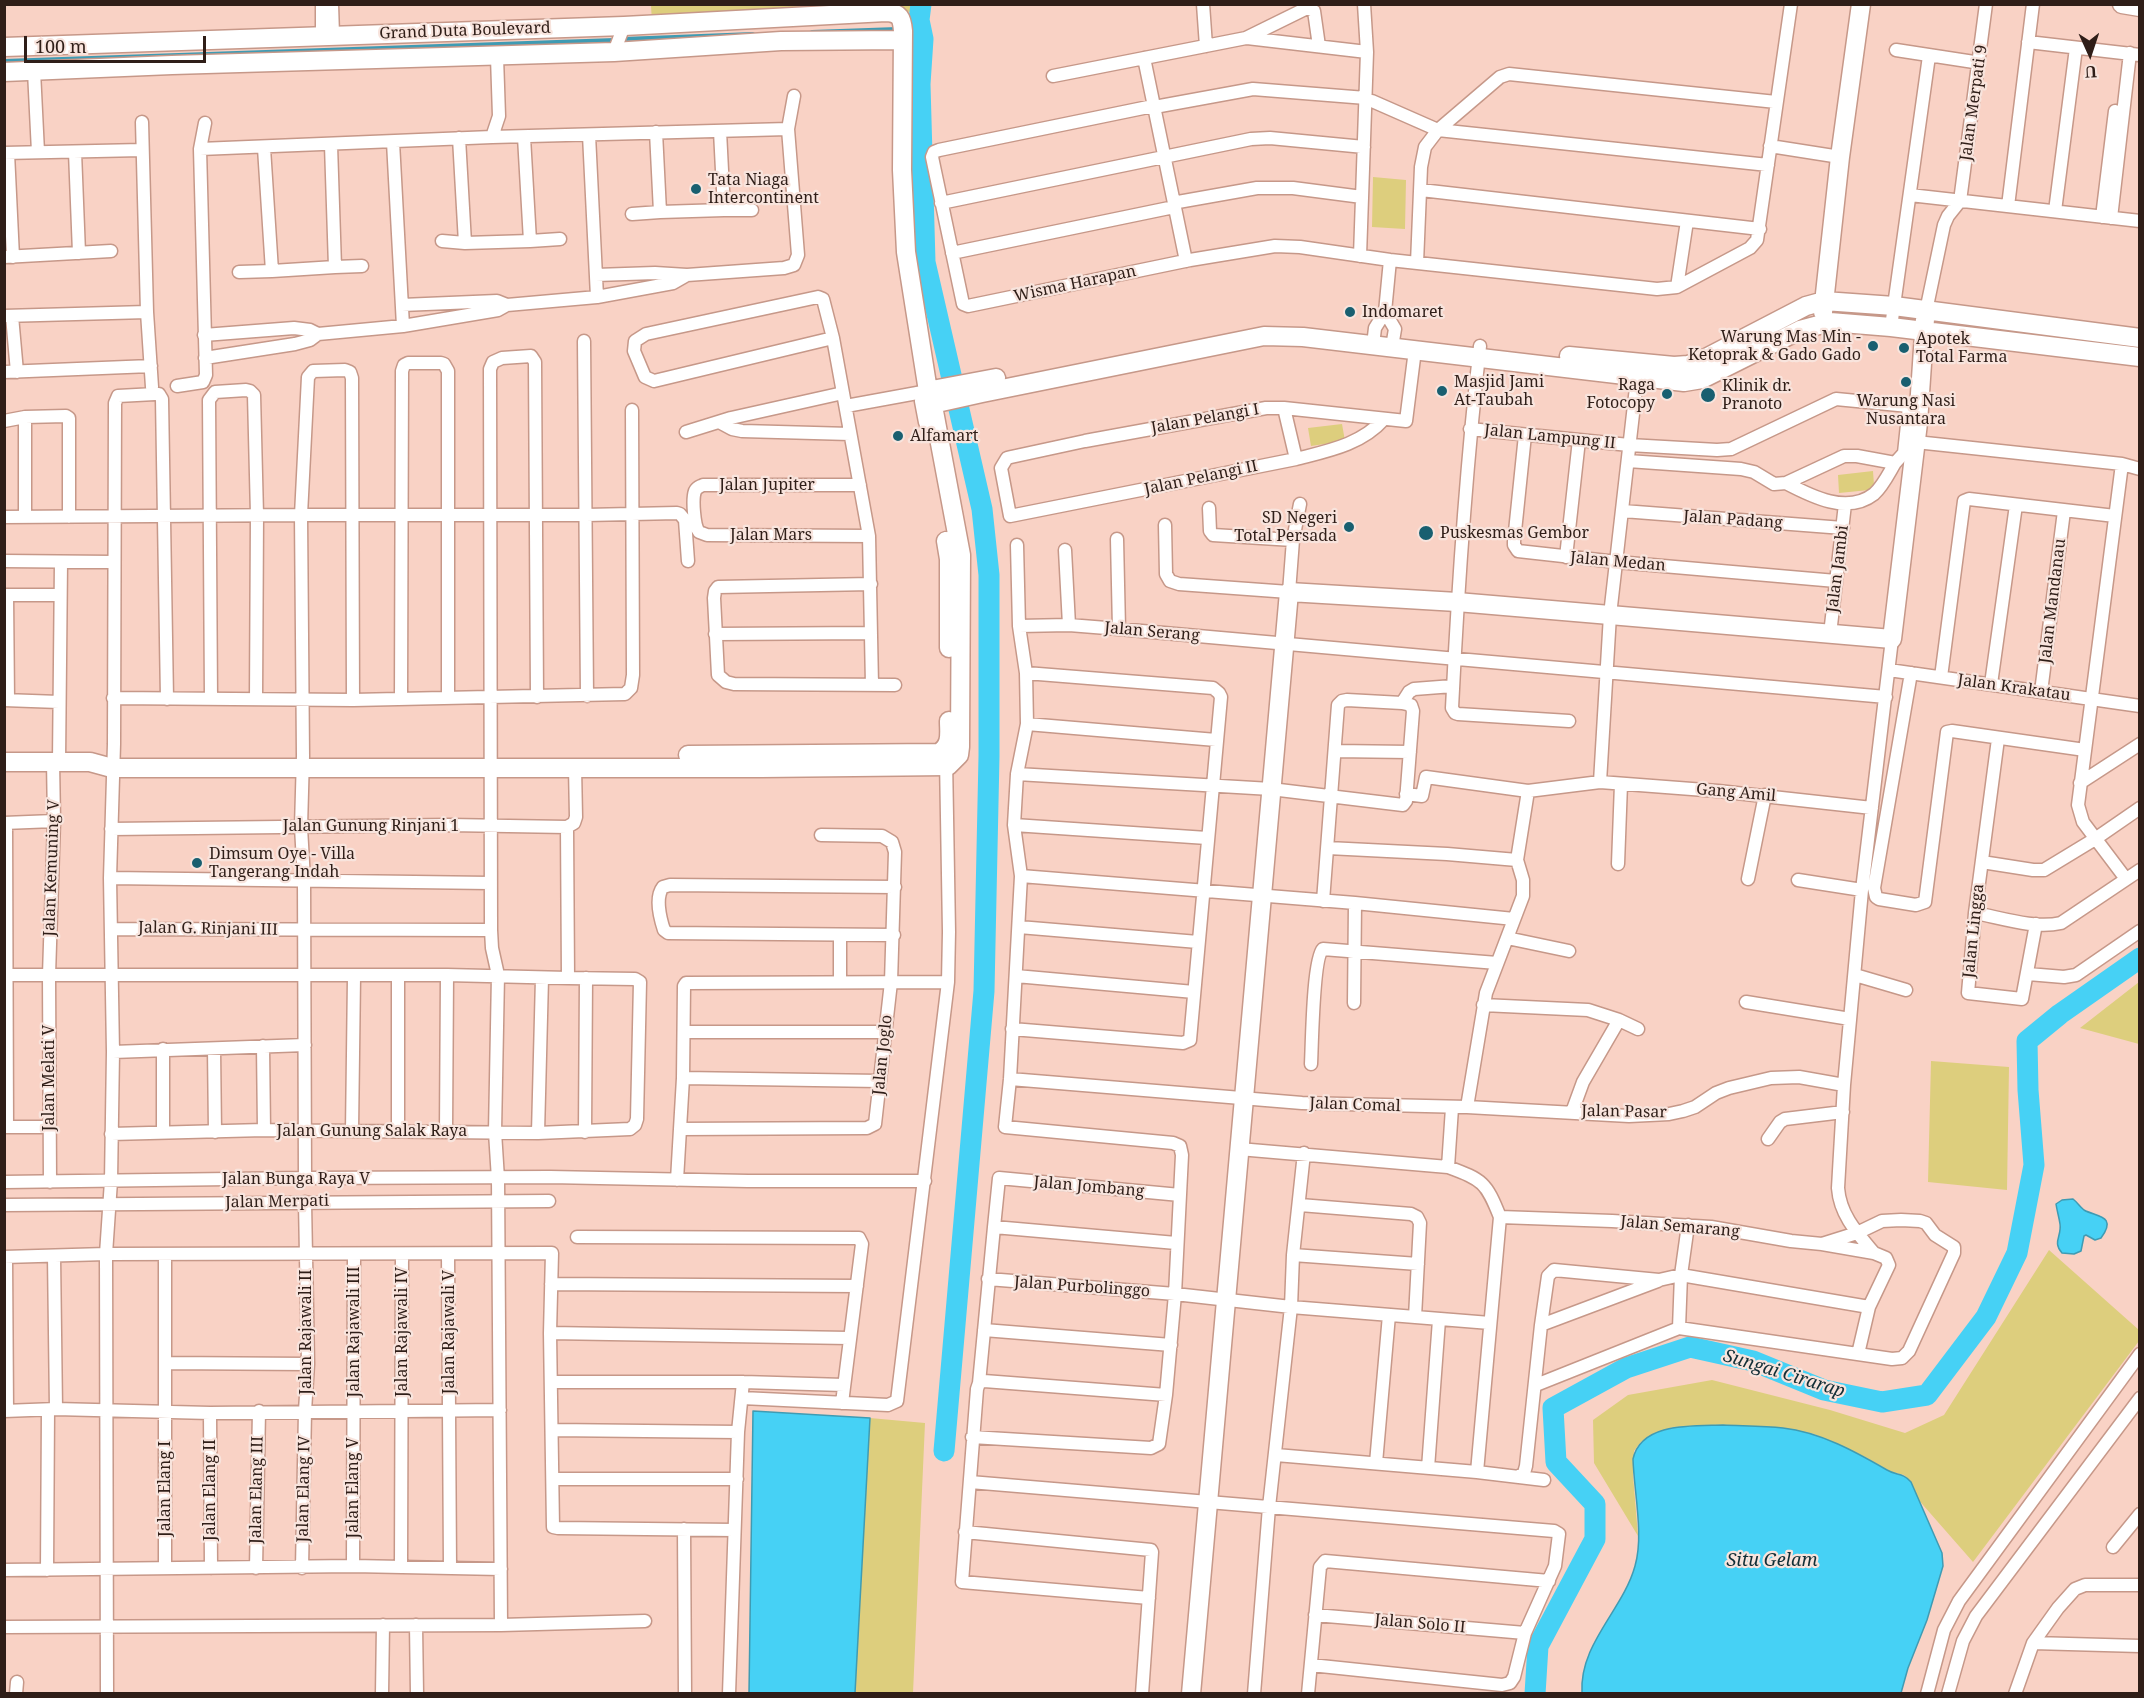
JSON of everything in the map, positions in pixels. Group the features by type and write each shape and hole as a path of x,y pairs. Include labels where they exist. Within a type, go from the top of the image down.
{"street":[{"path":"322,4 328,35"},
{"path":"328,35 332,4"},
{"path":"1203,4 1206,46"},
{"path":"1360,256 1364,147 1369,100 1364,4"},
{"path":"1148,57 1188,260 1275,246 1300,247 1390,260 1657,289 1677,287 1756,243 1760,229 1791,4"},
{"path":"1823,323 1840,157 1861,4"},
{"name":"Jalan Merpati 9","path":"1960,201 1986,4"},
{"path":"2008,206 2033,4"},
{"path":"2122,4 2139,7"},
{"path":"1053,76 1246,38 1310,8 1314,11 1319,46"},
{"name":"Grand Duta Boulevard","path":"4,47 172,53 497,57 619,39 886,12 897,14 902,30 781,41 619,39 328,35 172,53 34,71 4,72"},
{"path":"902,30 902,170 906,252 933,397"},
{"path":"1246,38 1367,52"},
{"path":"2028,42 2130,54 2107,217"},
{"path":"2055,211 2076,48"},
{"path":"1896,50 1974,62"},
{"path":"1891,327 1929,56"},
{"path":"492,137 499,116 497,57"},
{"path":"34,71 38,152"},
{"path":"1417,263 1422,157 1425,147 1438,130 1496,79 1509,74 1776,102"},
{"name":"Wisma Harapan","path":"1188,260 966,306 961,301 932,157 937,150 1253,89 1369,100 1438,130 1768,165"},
{"path":"596,275 655,273 687,275 784,268 794,265 798,255 788,129 794,96"},
{"path":"142,122 147,312 152,387"},
{"path":"177,386 203,382 206,375 200,149 206,123"},
{"path":"200,149 459,138 788,129"},
{"path":"720,131 723,210"},
{"path":"656,132 660,212"},
{"path":"589,135 597,297"},
{"path":"524,137 530,241"},
{"path":"459,138 465,243"},
{"path":"941,203 1251,139 1270,138 1364,147"},
{"path":"393,142 404,326"},
{"path":"331,145 335,267"},
{"path":"1770,146 1840,157"},
{"path":"264,148 272,271"},
{"path":"111,250 9,257 6,153 142,150"},
{"path":"75,152 79,253"},
{"path":"952,253 1257,188 1293,188 1362,197"},
{"path":"1421,190 1760,229"},
{"path":"1910,195 2139,221"},
{"path":"1786,483 1817,497 1845,504 1863,500 1874,494 1904,453 1914,407 1926,311 1944,225 1960,201"},
{"path":"632,214 752,210"},
{"path":"1677,287 1686,221"},
{"path":"442,241 465,243 560,239"},
{"path":"1373,340 1376,325 1385,312 1390,260"},
{"path":"239,273 362,266"},
{"path":"402,305 497,301 507,304 597,297 673,283 687,275"},
{"path":"833,338 654,381 643,375 634,351 635,341 642,335 818,297 823,299 833,338 869,536 872,685"},
{"path":"1638,370 1694,364 1806,306 1824,301 1894,306 2139,338"},
{"path":"205,358 295,344 310,340 318,334 404,326 498,310 507,304"},
{"path":"147,312 8,316 11,372 151,366"},
{"path":"1385,312 1394,326 1393,342"},
{"path":"846,406 982,393 1264,336 1373,340 1479,351 1638,370 1684,382 1702,379 1800,330 1823,323 1891,327 2139,357"},
{"path":"742,1398 888,1405 897,1401 948,982 946,757 949,741 949,559 925,395 933,397 966,383 1273,327 1302,327 1373,340"},
{"path":"204,336 294,328 310,330 318,334"},
{"path":"584,341 587,696"},
{"path":"1393,342 1415,350 1479,351"},
{"name":"Jalan Pelangi I","path":"1010,516 1001,468 1007,458 1240,412 1284,408 1406,421 1415,350"},
{"path":"1479,351 1470,429 1457,602 1452,708 1455,713 1569,721"},
{"path":"501,1625 498,1179 495,1132 498,975 492,948 490,883 491,365 496,359 528,356 535,362 537,696"},
{"path":"401,698 402,367 408,363 441,363 448,371 448,697"},
{"path":"305,1178 305,930 301,827 303,699 301,514 308,377 313,371 345,370 350,372 352,378 353,699"},
{"path":"1600,782 1610,615 1638,370"},
{"path":"211,699 209,400 215,392 246,390 254,395 257,515 256,699"},
{"path":"686,432 843,393"},
{"path":"107,1694 106,1254 111,1181 114,1052 110,879 115,399 118,396 159,394 162,399 167,699"},
{"name":"Jalan Lampung II","path":"1470,429 1629,445 1717,450 1731,449 1836,399 1914,407"},
{"path":"1874,1253 1844,1213 1839,1197 1844,1085 1856,975 1862,890 1916,442 1914,407"},
{"path":"1284,408 1296,459"},
{"path":"113,698 353,699 620,696 625,694 631,688 632,410"},
{"path":"4,421 25,417 66,416 69,418 69,517"},
{"path":"25,417 26,517"},
{"name":"Jalan Pelangi II","path":"1010,516 1332,450 1364,438 1384,419"},
{"path":"719,422 742,431 850,434"},
{"name":"Jalan Medan","path":"1525,435 1514,545 1522,553 1836,581"},
{"path":"1566,557 1579,440"},
{"path":"1916,442 2122,464 2139,469"},
{"path":"1716,467 1717,450"},
{"path":"1628,461 1742,469 1754,472 1774,484 1786,483 1844,456 1896,463"},
{"path":"2122,464 2078,806 2079,815 2126,879"},
{"name":"Jalan Jupiter","path":"694,509 695,491 703,485 860,485"},
{"path":"1941,677 1963,502 1970,499 2115,516"},
{"path":"1191,1694 1293,540 1300,504"},
{"name":"Jalan Jambi","path":"1830,634 1845,504"},
{"path":"1991,684 2016,505"},
{"path":"1209,508 1210,531 1214,535 1293,540"},
{"name":"Jalan Mars","path":"694,509 696,528 702,534 869,536"},
{"name":"Jalan Padang","path":"1623,511 1843,528"},
{"name":"Jalan Mandanau","path":"2041,692 2064,511"},
{"path":"4,517 680,514 684,517 686,525 688,561"},
{"path":"1165,525 1166,574 1170,581 1179,584 1457,602 1892,639"},
{"path":"1117,538 1119,629"},
{"path":"972,1437 1154,1447 1161,1441 1175,1294 1180,1195 1182,1155 1180,1146 1177,1144 1005,1127 1010,1079 1021,876 1014,825 1017,774 1027,724 1026,674 1019,626 1017,545"},
{"path":"1065,550 1069,625"},
{"path":"4,561 114,562"},
{"name":"Jalan Kemuning V","path":"49,975 59,702 60,562"},
{"path":"871,584 721,586 716,588 714,594 716,668 718,675 726,682 895,685"},
{"path":"59,702 6,700 6,595 60,595"},
{"name":"Jalan Serang","path":"1019,626 1069,625 1119,629 1886,697"},
{"path":"715,634 871,633"},
{"name":"Jalan Krakatau","path":"1889,670 2139,706"},
{"path":"1012,1029 1185,1043 1190,1038 1221,697 1215,689 1026,674"},
{"path":"1911,674 1874,888 1879,898 1916,905 1925,902 1947,732 2085,750"},
{"path":"1402,703 1408,692 1414,689 1453,686"},
{"path":"1017,774 1271,789 1332,796 1403,806 1406,804 1413,711 1411,705 1342,701 1338,705 1332,796 1323,901"},
{"path":"1027,724 1216,740"},
{"name":"Jalan Lingga","path":"1998,739 1975,913 1968,993 2021,1000 2028,974 2036,924"},
{"path":"2080,783 2139,744"},
{"path":"1335,751 1410,752"},
{"path":"4,762 490,762 934,753 946,757"},
{"path":"490,762 575,767 785,768 946,757"},
{"path":"568,978 567,827 574,823 576,817 575,767"},
{"name":"Gang Amil","path":"1406,794 1422,796 1425,777 1528,791 1600,782 1765,795 1872,808"},
{"path":"1618,864 1621,784"},
{"path":"1467,1107 1483,1005 1524,889 1518,860 1528,791"},
{"path":"1748,879 1765,795"},
{"path":"1982,862 2044,870 2095,839 2139,808"},
{"path":"50,1127 6,1127 5,823 54,821"},
{"path":"1014,825 1207,838"},
{"name":"Jalan Gunung Rinjani 1","path":"111,828 567,827"},
{"name":"Jalan Joglo","path":"680,1129 873,1126 877,1118 891,982 895,852 888,838 875,835 821,835"},
{"path":"1328,848 1518,860"},
{"path":"1975,913 2036,924 2061,923 2139,870"},
{"path":"1021,876 1355,903 1514,919"},
{"path":"110,879 490,883"},
{"path":"1798,880 1862,890"},
{"path":"894,935 668,933 664,930 660,918 660,893 663,887 670,885 895,886"},
{"path":"1354,1003 1355,903"},
{"path":"1019,927 1198,942"},
{"name":"Jalan G. Rinjani III","path":"111,929 491,930"},
{"path":"2028,974 2064,977 2076,975 2139,931"},
{"path":"840,936 840,982"},
{"path":"1507,938 1569,951"},
{"path":"1311,1064 1316,975 1319,953 1326,949 1497,963"},
{"path":"5,975 354,977 498,975 586,978 585,1132"},
{"name":"Jalan Melati V","path":"49,975 50,1182"},
{"path":"398,975 398,1131"},
{"path":"446,1131 447,975"},
{"path":"1856,975 1906,990"},
{"path":"1016,976 1194,992"},
{"path":"352,1131 354,977"},
{"path":"538,1133 542,978"},
{"name":"Jalan Gunung Salak Raya","path":"111,1134 264,1130 538,1133 626,1130 633,1127 638,1119 640,982 635,979 586,978"},
{"path":"677,1180 683,1078 684,986 688,982 948,982"},
{"path":"1746,1002 1850,1019"},
{"path":"1483,1005 1588,1010 1638,1029"},
{"path":"1572,1112 1582,1083 1619,1020"},
{"path":"684,1032 886,1032"},
{"path":"114,1052 305,1045"},
{"path":"263,1046 264,1130"},
{"path":"214,1048 215,1131"},
{"path":"163,1049 163,1131"},
{"name":"Jalan Pasar","path":"1467,1107 1629,1116 1669,1114 1695,1107 1716,1093 1755,1081 1799,1077 1844,1085"},
{"path":"683,1078 880,1081"},
{"name":"Jalan Comal","path":"1010,1079 1325,1104 1467,1107"},
{"path":"1448,1167 1452,1108"},
{"path":"1768,1139 1780,1122 1785,1119 1843,1112"},
{"path":"1239,1149 1448,1167 1476,1177 1485,1185 1500,1217 1477,1472"},
{"path":"1254,1694 1269,1507 1291,1306 1293,1255 1304,1153"},
{"name":"Jalan Bunga Raya V","path":"4,1182 305,1178 924,1181"},
{"name":"Jalan Jombang","path":"994,1227 999,1178 1180,1195"},
{"name":"Jalan Merpati","path":"4,1205 549,1201"},
{"name":"Jalan Rajawali II","path":"305,1202 309,1364 306,1411"},
{"path":"1300,1205 1414,1215 1420,1221 1414,1317"},
{"name":"Jalan Semarang","path":"1500,1217 1688,1225 1822,1244 1857,1233 1882,1221 1926,1223 1935,1235 1949,1243 1954,1250 1907,1354 1896,1359 1858,1354"},
{"path":"1679,1328 1681,1275 1688,1225"},
{"path":"1149,1598 962,1582 972,1437 994,1227 1176,1243"},
{"path":"577,1237 861,1238 842,1403"},
{"path":"1536,1384 1679,1328 1858,1354 1869,1307 1888,1265 1886,1258 1874,1253 1822,1244"},
{"path":"500,1410 210,1413 6,1411 5,1257 106,1254 552,1253 550,1333 553,1527 734,1530"},
{"name":"Jalan Rajawali III","path":"354,1254 354,1411"},
{"name":"Jalan Rajawali IV","path":"401,1567 402,1254"},
{"name":"Jalan Rajawali V","path":"448,1254 450,1568"},
{"name":"Jalan Elang I","path":"165,1255 165,1568"},
{"path":"1293,1255 1418,1264"},
{"path":"47,1569 54,1256"},
{"path":"1518,1477 1524,1473 1526,1467 1548,1276 1554,1270 1659,1280"},
{"path":"1541,1325 1659,1280 1681,1275 1869,1307"},
{"name":"Jalan Purbolinggo","path":"988,1280 1175,1294 1490,1323"},
{"path":"551,1284 856,1286"},
{"path":"1376,1463 1389,1315"},
{"path":"1428,1468 1439,1320"},
{"path":"984,1330 1171,1345"},
{"path":"550,1333 849,1338"},
{"path":"1927,1694 1944,1630 1959,1601 2139,1354"},
{"path":"166,1363 309,1364"},
{"path":"979,1383 984,1381 1166,1395"},
{"path":"552,1382 743,1382 844,1385"},
{"path":"729,1694 738,1432 743,1382"},
{"path":"1948,1694 1963,1641 1976,1616 2139,1398"},
{"name":"Jalan Elang III","path":"256,1568 259,1411"},
{"name":"Jalan Elang IV","path":"303,1568 306,1411"},
{"name":"Jalan Elang V","path":"353,1566 354,1411"},
{"name":"Jalan Elang II","path":"210,1413 211,1568"},
{"path":"553,1430 738,1432"},
{"path":"1276,1455 1544,1480"},
{"path":"553,1479 737,1479"},
{"path":"970,1482 1556,1532 1560,1536 1558,1554 1549,1581 1525,1633 1514,1677 1510,1683 1311,1665"},
{"path":"2113,1547 2138,1518"},
{"path":"684,1529 685,1694"},
{"path":"965,1532 1151,1550 1142,1694"},
{"path":"1308,1694 1322,1563 1329,1560 1549,1581"},
{"path":"4,1570 353,1566 501,1569"},
{"path":"2015,1694 2033,1643 2075,1588 2085,1585 2139,1585"},
{"name":"Jalan Solo II","path":"1315,1615 1525,1633"},
{"path":"4,1627 501,1625 645,1621"},
{"path":"416,1625 417,1694"},
{"path":"382,1694 383,1626"},
{"path":"2033,1643 2139,1646"}],"shaded area":[{"path":"651,5 926,5 926,11 652,23"},
{"path":"1373,177 1406,180 1405,229 1372,227"},
{"path":"1342,424 1345,441 1311,446 1308,428"},
{"path":"1873,471 1874,485 1869,490 1839,493 1838,475"},
{"path":"2139,982 2139,1044 2080,1028"},
{"path":"1931,1061 2009,1067 2007,1190 1928,1182"},
{"path":"2049,1250 2139,1330 2139,1341 1973,1562 1916,1497 1911,1482 1904,1475 1891,1472 1865,1457 1814,1434 1785,1428 1723,1425 1673,1427 1654,1434 1641,1442 1634,1451 1633,1475 1638,1536 1594,1463 1593,1420 1628,1395 1712,1380 1830,1410 1905,1433 1944,1415"},
{"path":"870,1418 925,1423 913,1693 855,1694"}],"water":[{"path":"2073,1199 2084,1210 2103,1218 2107,1225 2106,1230 2101,1238 2095,1240 2084,1236 2081,1251 2074,1254 2062,1253 2058,1246 2060,1221 2056,1204 2062,1200"},
{"path":"753,1411 870,1418 855,1693 749,1693"},
{"name":"Situ Gelam","path":"1723,1425 1783,1428 1824,1438 1911,1482 1942,1553 1943,1566 1901,1693 1582,1693 1587,1659 1629,1582 1638,1554 1639,1527 1633,1459 1638,1447 1646,1438 1670,1428"}],"waterway":[{"path":"921,4 919,20 923,39 920,84 925,262 982,509 989,575 989,756 984,991 944,1451"},
{"path":"908,28 921,28"},
{"path":"812,32 897,29"},
{"path":"623,39 753,34"},
{"path":"4,61 615,40"},
{"name":"Sungai Cirarap","path":"1535,1694 1538,1646 1595,1539 1595,1504 1556,1462 1553,1408 1626,1368 1690,1347 1753,1361 1824,1390 1882,1402 1927,1395 1986,1317 2017,1253 2034,1165 2027,1041 2060,1014 2140,958"}],"place":[{"name":"Tata Niaga Intercontinent","path":"696,189"},
{"name":"Indomaret","path":"1350,312"},
{"name":"Warung Mas Min - Ketoprak & Gado Gado","path":"1873,346"},
{"name":"Apotek Total Farma","path":"1904,348"},
{"name":"Warung Nasi Nusantara","path":"1906,382"},
{"name":"Masjid Jami At-Taubah","path":"1442,391"},
{"name":"Raga Fotocopy","path":"1667,394"},
{"name":"Klinik dr. Pranoto","path":"1708,395"},
{"name":"Alfamart","path":"898,436"},
{"name":"SD Negeri Total Persada","path":"1349,527"},
{"name":"Puskesmas Gembor","path":"1426,533"},
{"name":"Dimsum Oye - Villa Tangerang Indah","path":"197,863"}]}
